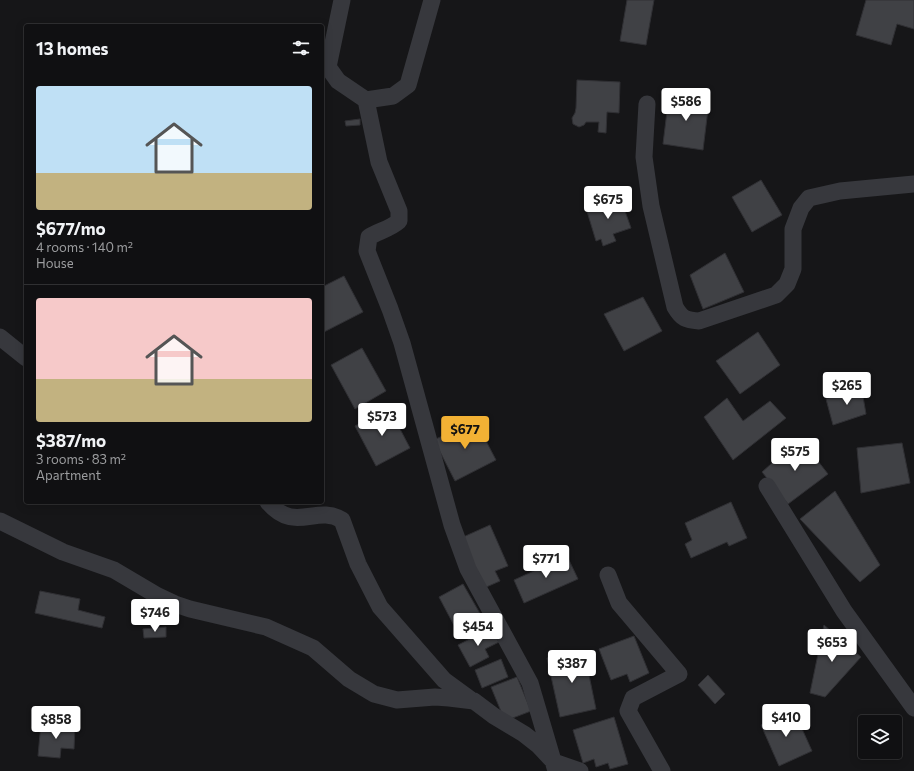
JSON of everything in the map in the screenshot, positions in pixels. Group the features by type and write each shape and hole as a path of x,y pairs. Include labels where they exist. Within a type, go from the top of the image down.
{"street":[{"path":"342,0 328,67 338,82 366,100 393,96 408,85 432,0"},
{"path":"366,100 379,162 399,211 399,221 392,227 378,231 369,237 367,251 402,343 452,525 468,569 530,683 555,766"},
{"path":"647,104 644,157 651,206 675,307 680,316 688,320 699,321 776,295 787,284 793,269 792,229 801,208 809,198 840,190 914,184"},
{"path":"0,337 24,356"},
{"path":"768,486 844,611 914,708"},
{"path":"270,504 275,511 288,517 329,516 342,520 358,564 380,607 444,680 494,716 524,734 538,745 555,766 580,771"},
{"path":"0,521 63,552 114,570 158,596 175,604 266,627 312,648 349,679 374,694 398,700 435,697 474,701"},
{"path":"608,575 618,603 679,674 633,698 628,711 662,771"}],"building":[{"path":"627,0 654,0 646,45 620,41"},
{"path":"866,0 914,0 914,29 897,24 891,45 856,35"},
{"path":"577,80 620,82 619,113 607,112 606,133 598,132 599,122 586,122 584,125 579,127 573,124 572,118 576,108"},
{"path":"669,95 709,101 703,150 663,144"},
{"path":"360,119 360,125 346,126 345,121"},
{"path":"761,180 782,215 752,232 732,197"},
{"path":"620,197 631,228 613,234 616,241 603,246 601,239 596,241 586,208"},
{"path":"725,253 744,292 703,309 690,275"},
{"path":"344,276 363,312 324,332 324,286"},
{"path":"643,297 662,331 624,351 604,314"},
{"path":"758,332 780,365 740,394 716,361"},
{"path":"362,348 386,391 355,409 331,365"},
{"path":"861,385 866,414 833,425 826,399"},
{"path":"727,398 743,421 770,401 786,418 733,460 704,417"},
{"path":"389,408 410,448 376,466 355,426"},
{"path":"475,420 496,460 455,481 434,440"},
{"path":"800,438 828,474 788,504 762,472"},
{"path":"902,443 910,483 861,493 857,448"},
{"path":"835,491 880,565 860,582 800,519"},
{"path":"731,502 747,538 729,546 727,542 691,558 685,544 692,540 685,523"},
{"path":"490,525 508,566 495,571 500,581 484,588 461,538"},
{"path":"567,556 578,579 524,603 514,580"},
{"path":"463,584 482,617 457,631 439,597"},
{"path":"40,591 80,599 78,610 105,617 102,628 35,613"},
{"path":"824,625 861,657 825,697 810,693"},
{"path":"166,627 166,637 144,638 143,629"},
{"path":"491,628 499,642 485,649 489,657 470,667 458,645"},
{"path":"634,636 649,673 630,682 627,674 611,680 599,649"},
{"path":"584,651 596,709 560,717 547,658"},
{"path":"501,659 508,677 482,688 475,670"},
{"path":"708,675 725,694 715,704 698,685"},
{"path":"517,677 531,711 505,721 491,687"},
{"path":"794,711 812,751 779,766 761,725"},
{"path":"614,717 628,764 610,769 608,763 596,767 594,759 583,763 573,730"},
{"path":"41,723 75,726 74,749 61,748 60,758 38,756"}]}
